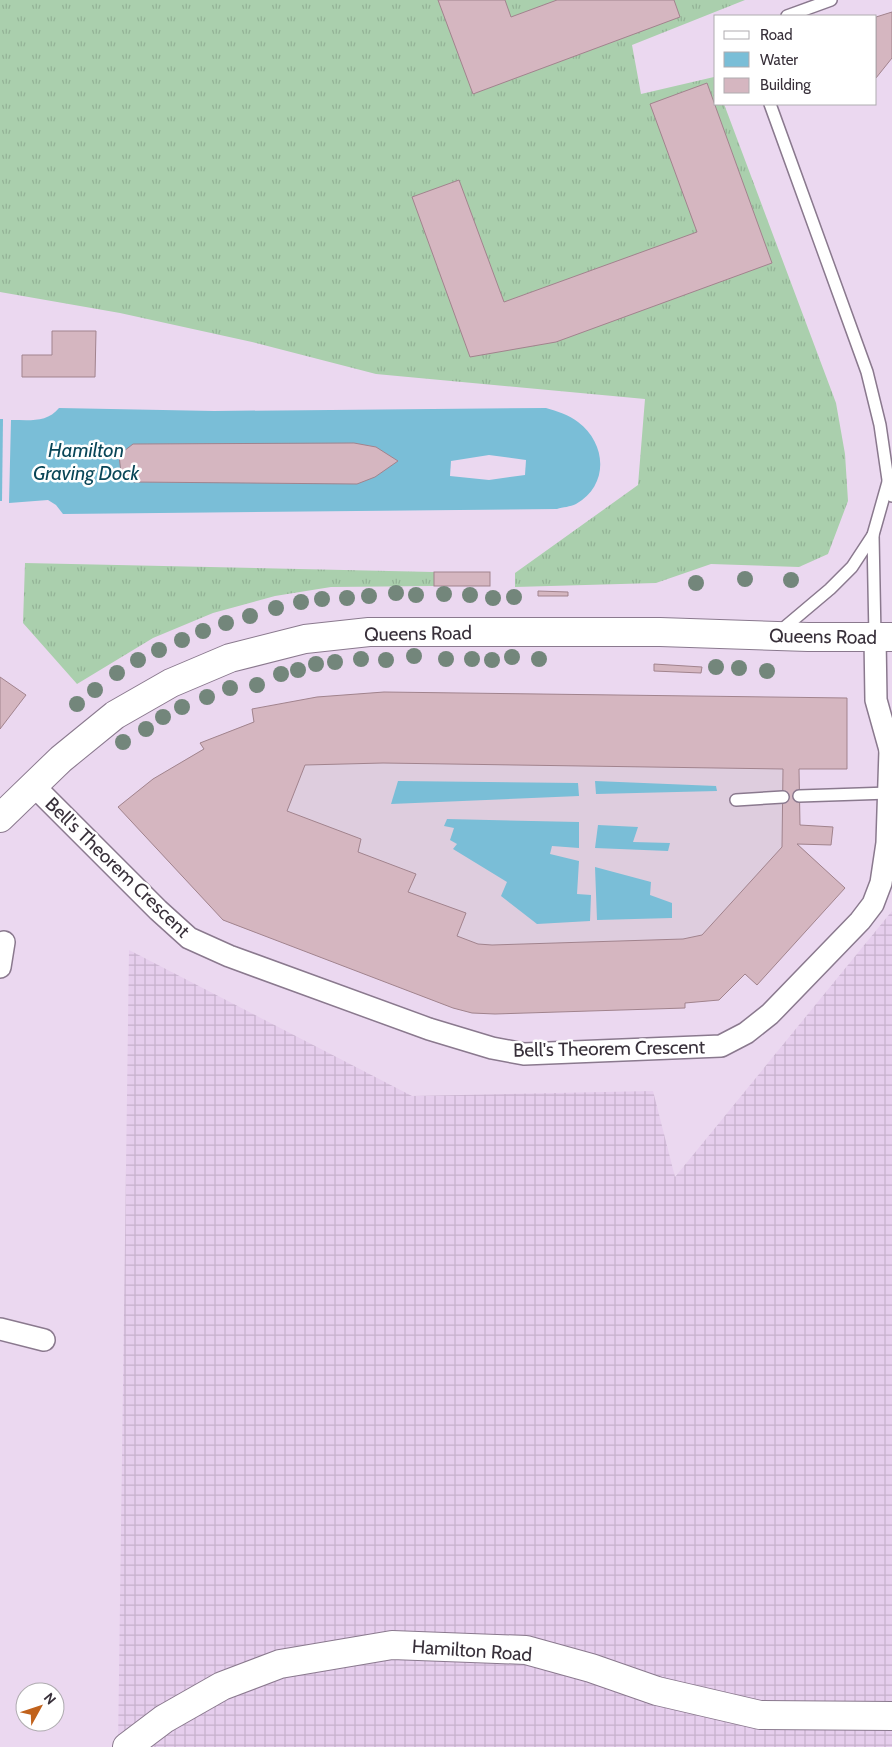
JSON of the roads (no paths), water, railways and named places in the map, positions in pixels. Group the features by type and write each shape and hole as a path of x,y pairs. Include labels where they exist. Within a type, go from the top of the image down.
{"street":[{"name":"Queens Road","path":"0,818 61,759 115,714 171,683 230,658 305,639 369,632 660,632 883,637"},
{"name":"Bell's Theorem Crescent","path":"33,785 158,910 190,938 229,956 429,1029 492,1048 524,1054 721,1046 746,1033 770,1014 860,921 873,904 881,883 887,843 890,792 891,747 876,700 883,637"},
{"path":"0,967 4,942"},
{"path":"0,1329 44,1340"},
{"name":"Hamilton Road","path":"126,1747 164,1719 222,1686 280,1664 392,1645 526,1650 591,1668 657,1692 760,1715 892,1716"}],"lane":[{"path":"790,15 830,0"},
{"path":"770,105 867,372 888,440 888,480 892,496"},
{"path":"775,635 852,567 873,534 888,480"},
{"path":"873,534 883,637"},
{"path":"800,796 890,792"},
{"path":"736,800 783,797"}],"water":[{"name":"Hamilton Graving Dock","path":"59,408 214,411 546,408 571,417 588,431 595,441 599,453 599,476 587,496 576,504 557,509 63,514 56,505 48,500 9,503 11,420 43,418 54,413"},
{"path":"0,419 3,419 2,501 0,501"},
{"path":"398,781 578,783 579,796 391,804"},
{"path":"595,781 716,786 717,791 596,794"},
{"path":"447,819 579,822 579,848 552,846 550,854 579,861 577,894 591,895 590,921 537,924 501,896 507,882 453,849 457,844 450,840 454,828 444,826"},
{"path":"598,825 638,827 633,842 670,843 668,851 595,848"},
{"path":"595,867 651,882 650,895 672,903 672,918 597,920"}]}
